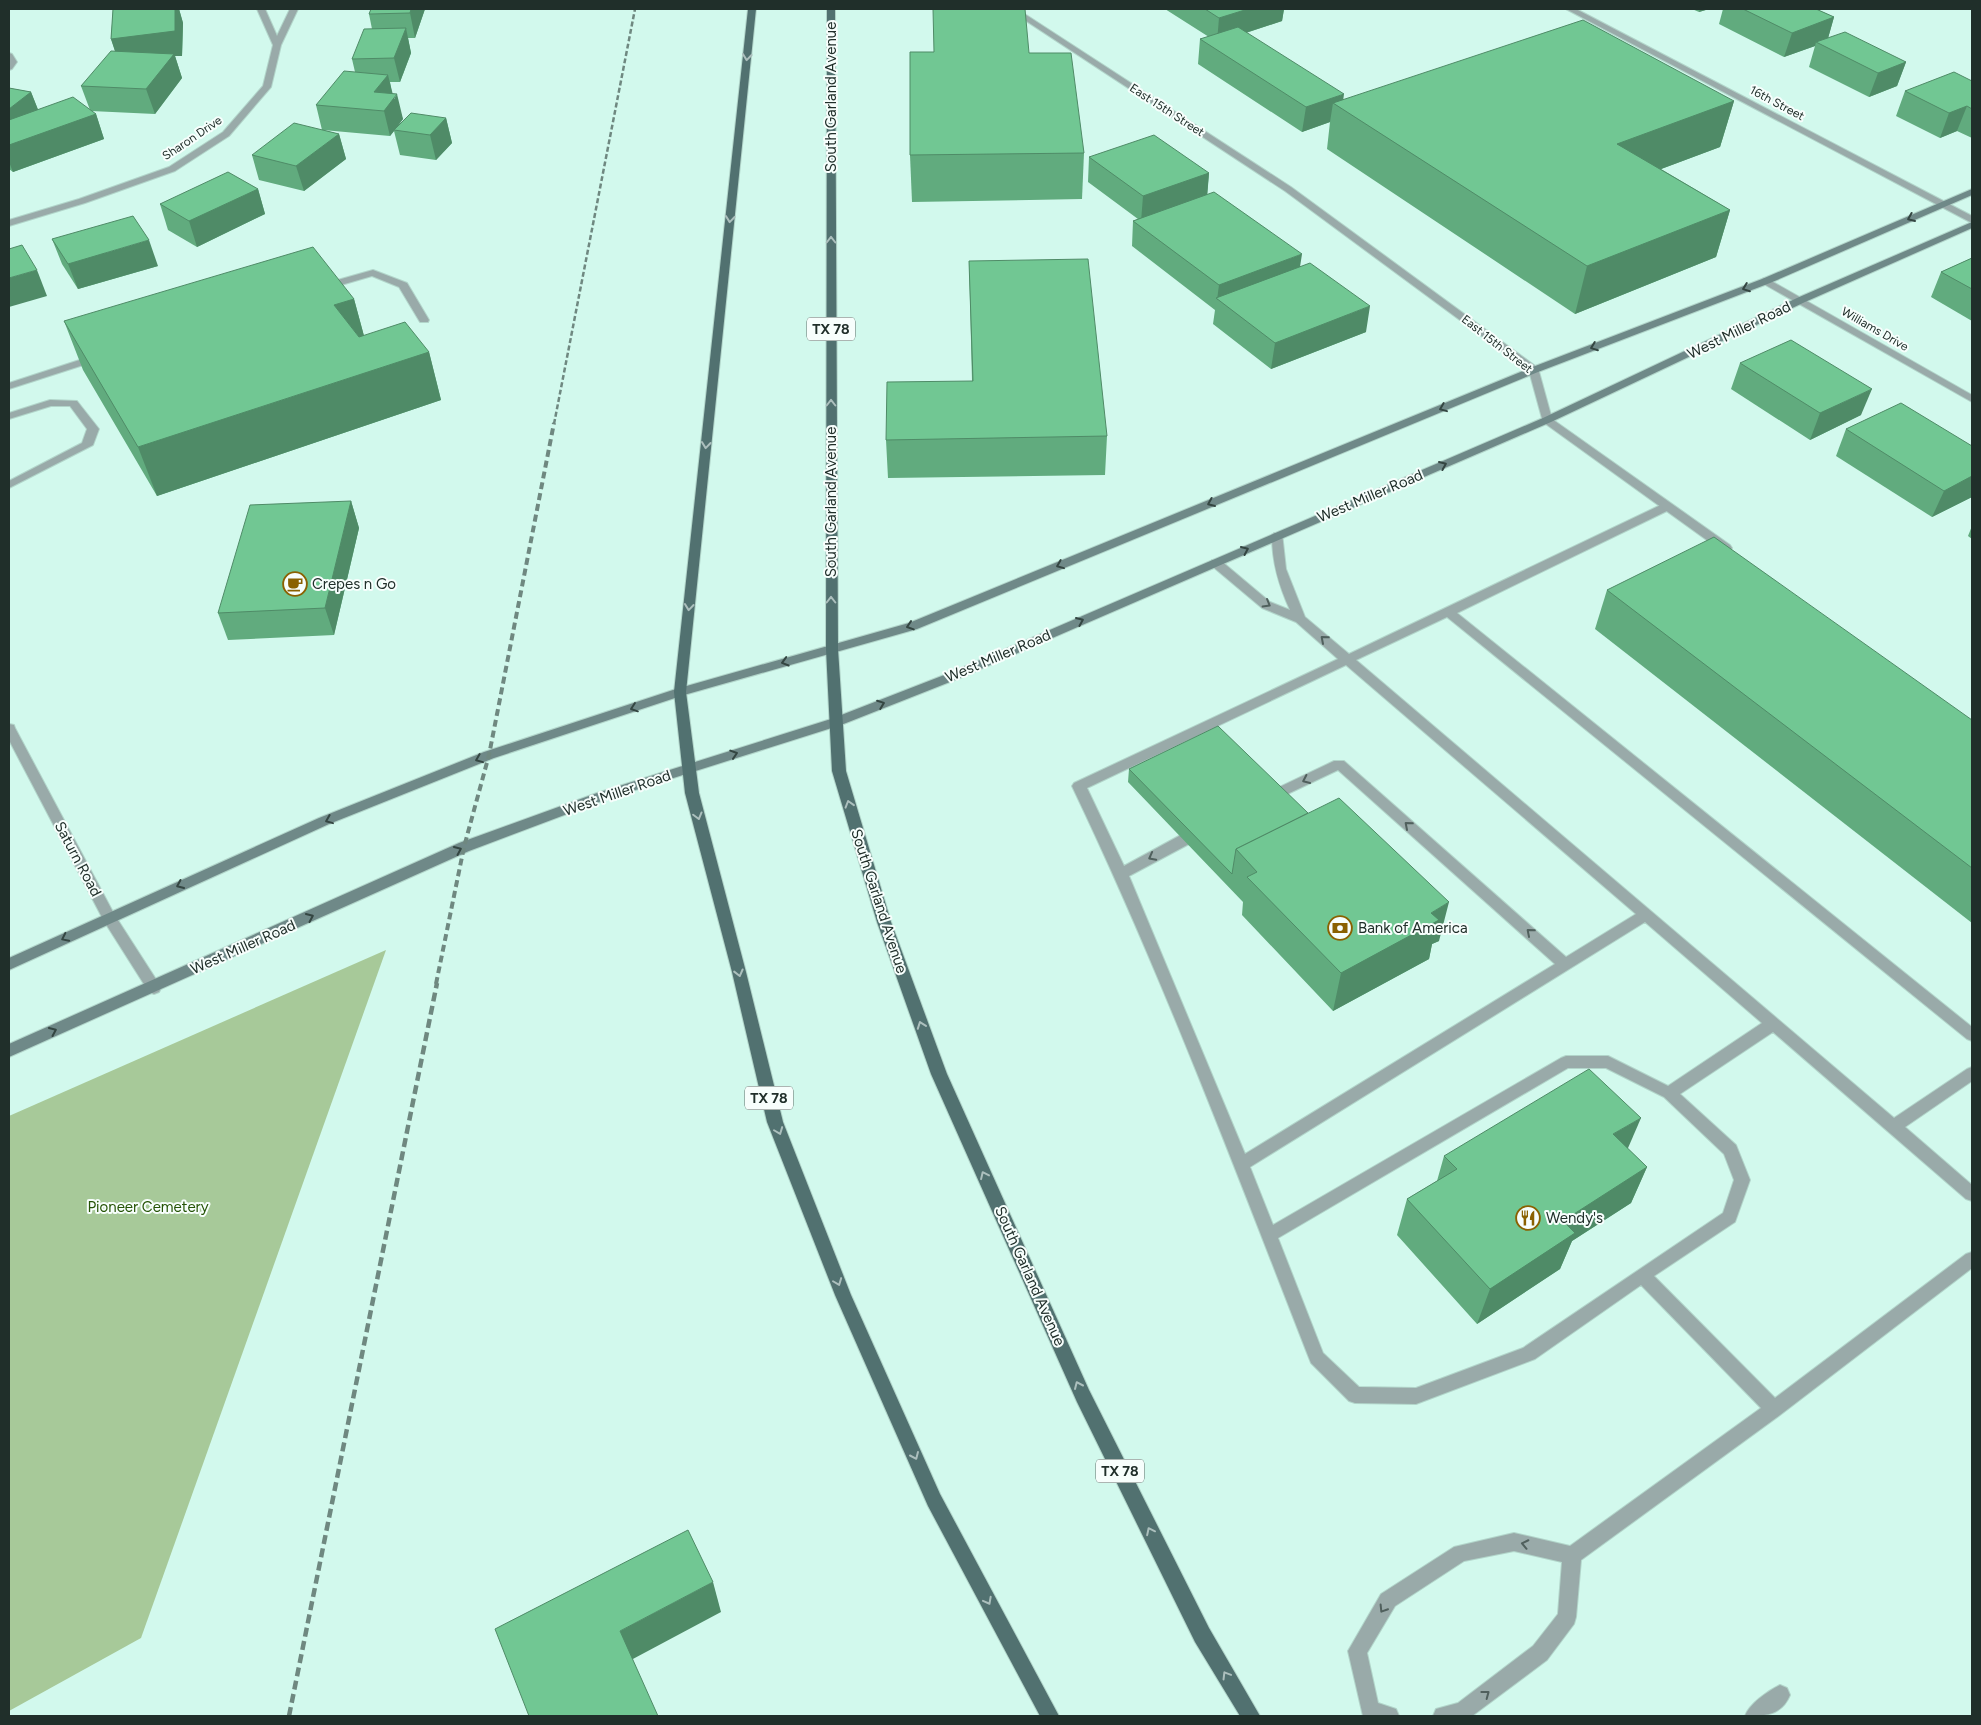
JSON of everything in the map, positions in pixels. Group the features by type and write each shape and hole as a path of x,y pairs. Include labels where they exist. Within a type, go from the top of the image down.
{"main road":[{"name":"TX 78","path":"752,9 680,692 692,793 739,972 775,1122 843,1295 934,1500 1050,1716"},
{"name":"South Garland Avenue","path":"831,9 832,649 839,771 884,922 939,1074 1083,1396 1202,1635 1251,1716"},
{"path":"9,964 108,917 324,822 489,755 680,692 913,626 1534,370 1766,280 1972,192"},
{"name":"West Miller Road","path":"9,1051 154,988 464,847 602,796 836,722 956,675 1547,420 1801,300 1972,225"}],"street":[{"path":"262,9 277,45"},
{"name":"Sharon Drive","path":"9,223 82,201 172,169 226,134 267,87 277,45 294,9"},
{"name":"East 15th Street","path":"1012,9 1288,189 1534,370 1547,420"},
{"name":"16th Street","path":"1570,9 1972,220"},
{"path":"9,56 13,62 9,67"},
{"path":"316,289 373,273 403,285 424,320"},
{"name":"Williams Drive","path":"1766,280 1972,399"},
{"path":"9,386 111,353"},
{"path":"9,416 50,403 73,403 93,429 87,445 9,485"},
{"path":"1547,420 1739,558"},
{"path":"1269,1235 1566,1062 1608,1062 1669,1093 1730,1150 1742,1180 1729,1217 1528,1354 1416,1396 1354,1395 1317,1358 1241,1164 1121,874 1079,786 1448,612 1667,506"},
{"path":"1278,536 1277,558 1285,586 1300,619"},
{"path":"1216,563 1266,604 1300,619 1972,1194"},
{"path":"1448,612 1972,1035"},
{"name":"Saturn Road","path":"9,728 108,917 154,988"},
{"path":"1274,795 1339,764 1566,965"},
{"path":"1121,874 1184,840"},
{"path":"1241,1164 1646,915"},
{"path":"1669,1093 1773,1024"},
{"path":"1893,1126 1972,1073"},
{"path":"1389,1716 1367,1713 1357,1651 1388,1600 1460,1553 1514,1542 1572,1554 1774,1409 1972,1259"},
{"path":"1642,1275 1774,1409"},
{"path":"1443,1716 1462,1712 1540,1653 1567,1617 1572,1554"},
{"path":"1754,1716 1780,1695"}],"green space":[{"name":"Pioneer Cemetery","path":"386,950 141,1638 9,1711 9,1116"}],"building":[{"path":"113,9 175,9 175,31 111,39"},
{"path":"371,9 411,9 410,13 369,14"},
{"path":"933,9 1025,9 1029,53 1071,53 1084,153 910,155 910,52 934,52"},
{"path":"1205,9 1248,9 1219,18"},
{"path":"1743,9 1816,9 1834,17 1792,33"},
{"path":"1583,20 1734,101 1617,144 1730,210 1587,266 1333,103"},
{"path":"1238,27 1344,94 1306,107 1200,39"},
{"path":"406,28 394,58 352,59 364,29"},
{"path":"1845,32 1906,62 1878,73 1816,42"},
{"path":"111,51 174,54 146,89 81,86"},
{"path":"344,71 388,75 374,92 397,94 384,111 316,105"},
{"path":"1954,72 1972,81 1972,109 1967,106 1949,113 1905,91"},
{"path":"9,88 31,92 9,109"},
{"path":"73,97 96,114 9,145 9,120"},
{"path":"411,113 446,118 430,135 394,130"},
{"path":"294,123 339,134 296,166 252,155"},
{"path":"1154,135 1209,173 1143,196 1089,157"},
{"path":"228,172 258,189 189,221 160,204"},
{"path":"1214,192 1302,254 1219,285 1133,221"},
{"path":"133,216 149,240 68,264 52,239"},
{"path":"22,245 37,270 9,278 9,249"},
{"path":"313,247 354,299 334,305 359,337 405,322 429,352 138,447 64,321"},
{"path":"1972,258 1972,289 1941,272"},
{"path":"1088,259 1107,436 886,440 887,382 973,381 969,261"},
{"path":"1310,263 1370,306 1275,343 1216,298"},
{"path":"1791,340 1872,389 1820,413 1740,363"},
{"path":"1901,403 1972,446 1972,476 1944,491 1846,429"},
{"name":"Crepes n Go","path":"351,501 325,608 218,613 250,505"},
{"path":"1714,537 1972,720 1972,868 1607,590"},
{"path":"1218,726 1308,813 1236,849 1232,874 1129,769"},
{"name":"Bank of America","path":"1339,798 1449,902 1431,913 1439,920 1341,973 1247,877 1257,872 1236,849"},
{"path":"1589,1069 1641,1118 1613,1134 1647,1167 1563,1221 1575,1233 1490,1289 1407,1199 1457,1169 1444,1156"},
{"path":"688,1530 713,1582 620,1631 658,1716 529,1716 495,1629"}],"railway":[{"path":"554,424 635,9"},
{"path":"436,984 464,847 489,755 554,423"},
{"path":"289,1716 437,983"}],"place":[{"name":"Crepes n Go","path":"295,584"},
{"name":"Bank of America","path":"1340,928"},
{"name":"Wendy's","path":"1528,1218"}]}
